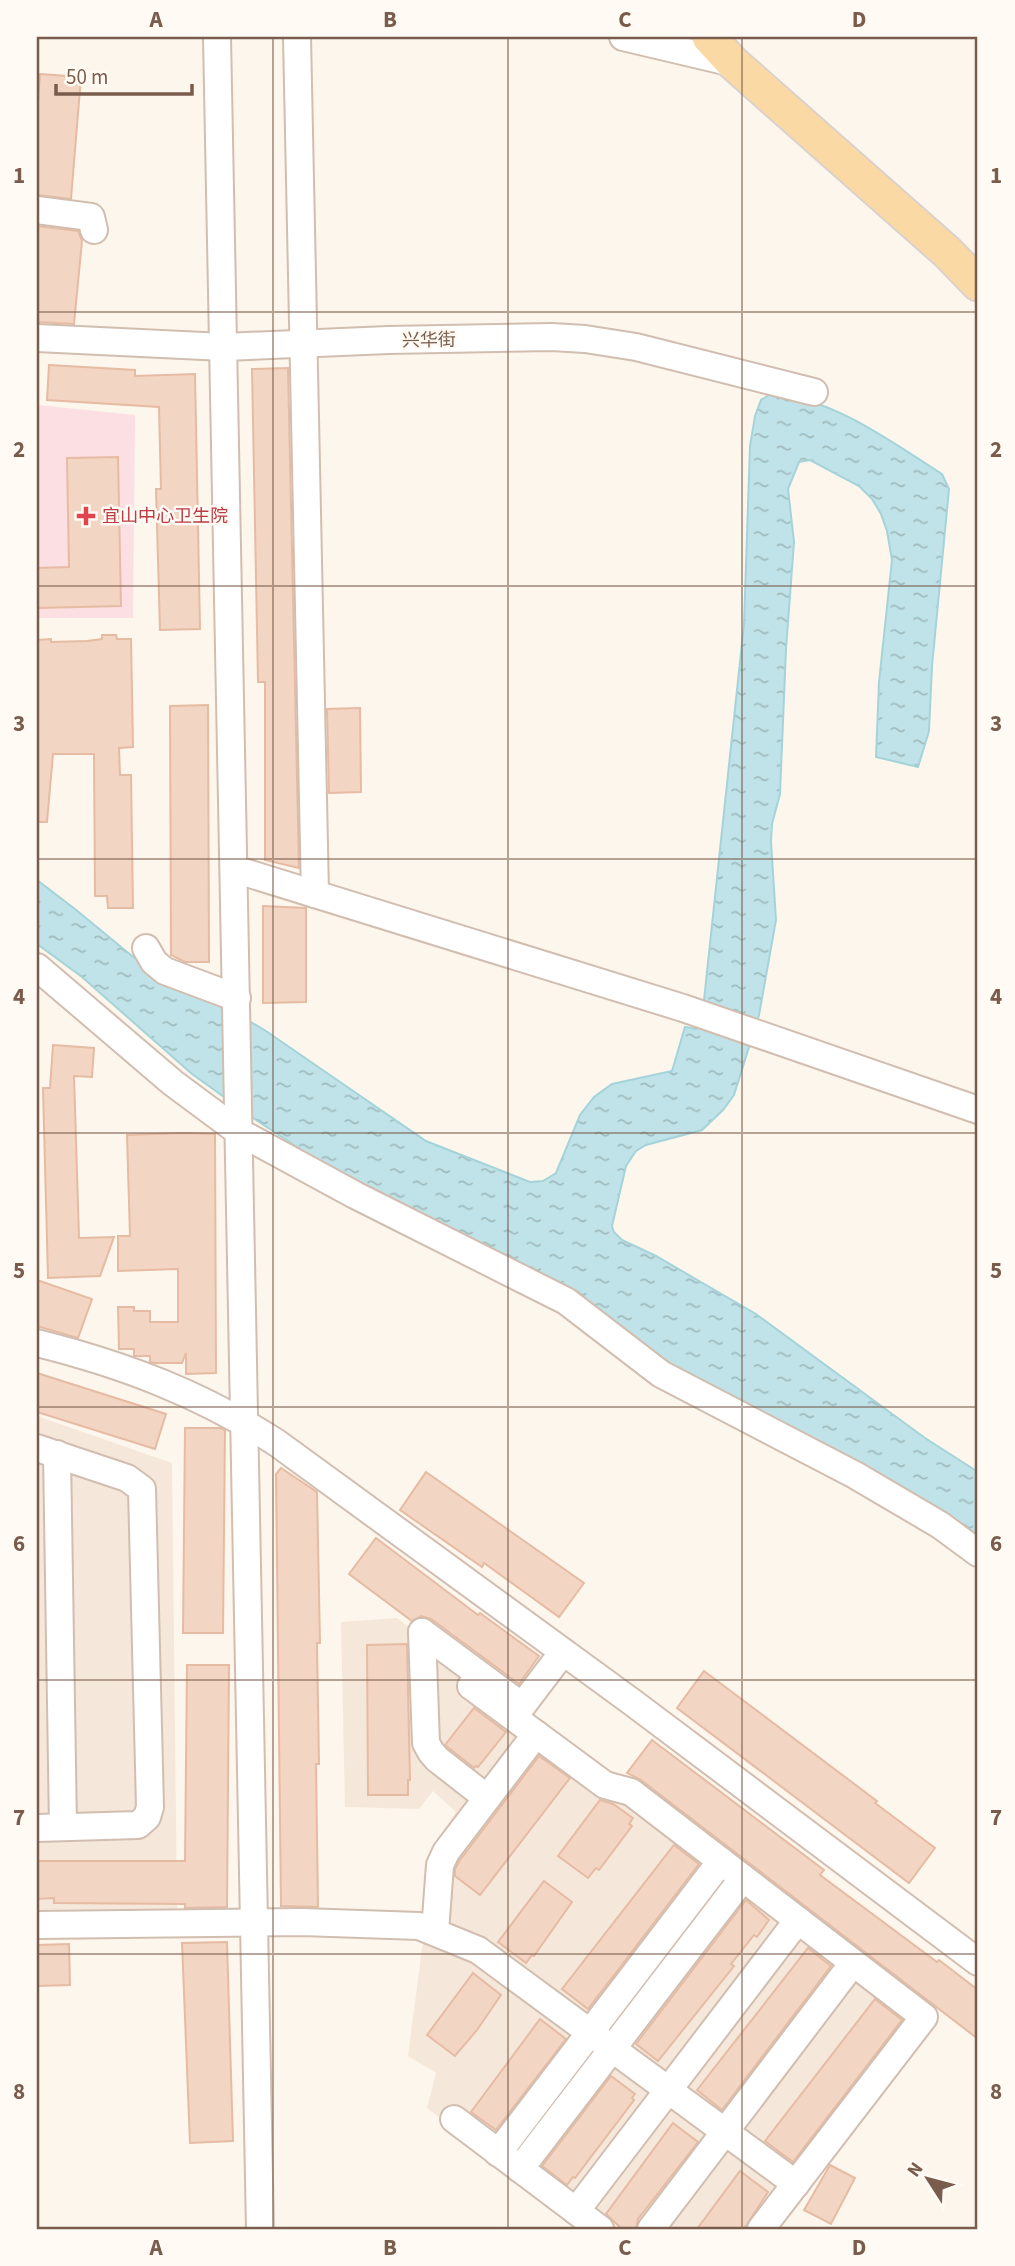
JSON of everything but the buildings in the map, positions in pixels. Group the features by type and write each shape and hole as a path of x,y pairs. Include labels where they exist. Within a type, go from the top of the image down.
{"main road":[{"path":"709,37 733,64 947,252 978,284"}],"street":[{"path":"217,37 260,2229"},
{"path":"297,37 315,894"},
{"path":"623,37 733,64"},
{"path":"37,210 91,216 94,230"},
{"name":"兴华街","path":"37,338 224,347 388,340 552,337 585,339 635,347 814,392"},
{"path":"234,869 683,1008 978,1110"},
{"path":"146,948 154,962 165,971 237,1004"},
{"path":"37,967 173,1083 239,1121 355,1195 566,1301 661,1374 855,1475 940,1525 978,1553"},
{"path":"37,1343 153,1378 186,1392 277,1443 563,1652 978,1962"},
{"path":"47,1451 127,1478 142,1489 150,1807 148,1816 138,1825 50,1827 47,1451"},
{"path":"487,1798 437,1759 426,1743 422,1632 523,1706 563,1652"},
{"path":"471,1686 605,1786 631,1792 924,2017 761,2229"},
{"path":"427,1929 440,1865 446,1852 536,1734"},
{"path":"498,2152 721,1861"},
{"path":"520,2169 743,1878"},
{"path":"576,2211 798,1920"},
{"path":"37,1925 254,1923 427,1929 478,1950 796,2184"},
{"path":"651,2229 853,1962"},
{"path":"454,2119 600,2229"}],"shaded area":[{"name":"宜山中心卫生院","path":"37,405 135,415 133,618 37,618"},
{"path":"37,1416 172,1463 177,1909 37,1911"},
{"path":"397,1618 932,2012 770,2229 587,2229 427,2108 436,2073 408,2056 436,1841 456,1812 433,1791 419,1809 345,1807 341,1622"}],"water":[{"path":"769,395 792,397 838,412 882,435 942,474 949,489 932,666 929,731 918,767 876,757 879,682 892,560 887,531 872,499 859,486 810,460 799,462 788,489 794,542 780,794 772,824 771,842 776,920 759,1015 734,1095 702,1130 646,1145 636,1151 626,1166 612,1226 622,1240 656,1256 756,1314 925,1438 978,1472 978,1544 344,1178 192,1074 82,977 37,944 37,880 160,979 190,995 222,1005 266,1031 426,1141 530,1182 543,1181 556,1173 580,1115 594,1097 612,1084 672,1071 685,1027 696,1029 704,1000 744,624 750,446 755,416 761,400"}],"place":[{"name":"宜山中心卫生院","path":"86,516"}]}
